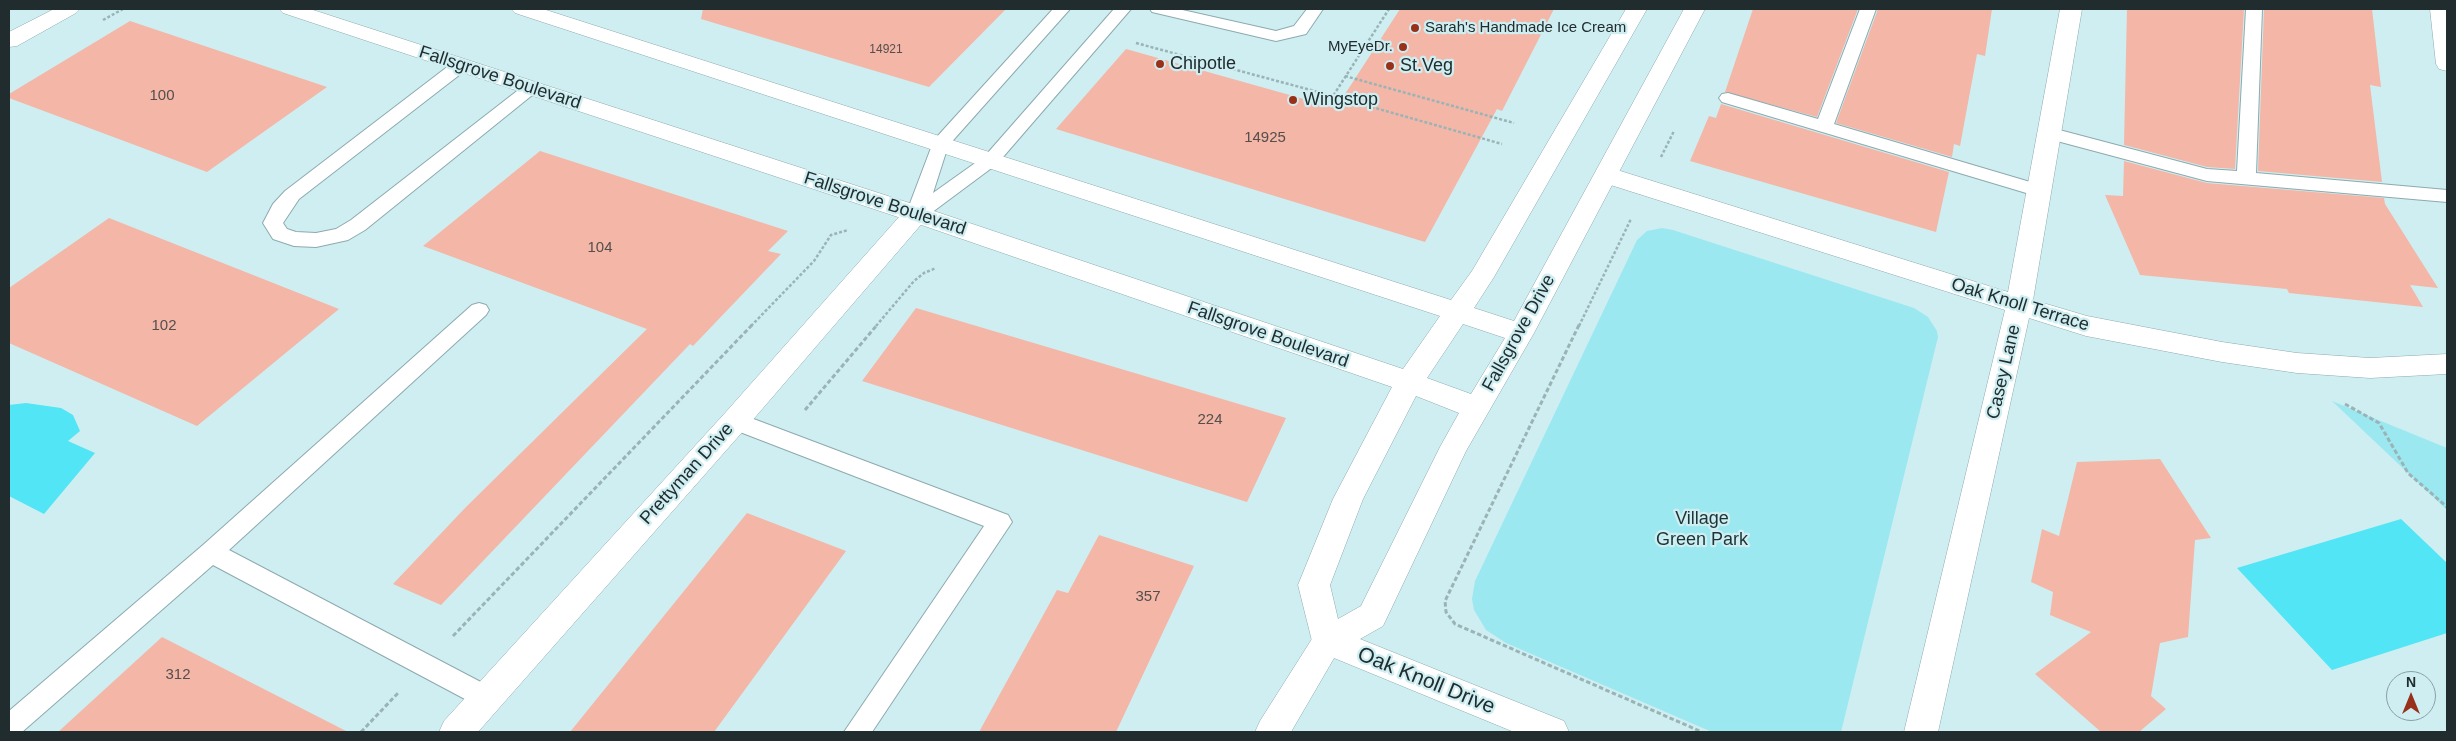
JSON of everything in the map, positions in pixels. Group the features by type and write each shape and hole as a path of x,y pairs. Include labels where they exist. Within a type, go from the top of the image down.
{"street":[{"path":"9,40 69,9"},
{"name":"Fallsgrove Boulevard","path":"290,9 916,214 1409,382 1476,408"},
{"path":"522,9 1521,333"},
{"path":"1328,642 1314,585 1348,499 1409,382 1481,277 1637,9"},
{"name":"Fallsgrove Drive","path":"1272,732 1328,642 1372,616 1454,447 1521,333 1694,9"},
{"name":"Casey Lane","path":"1921,732 2019,306 2071,9"},
{"path":"2440,9 2447,64"},
{"name":"Oak Knoll Terrace","path":"1606,176 2086,326 2222,352 2316,364 2370,368 2447,364"},
{"name":"Prettyman Drive","path":"456,732 735,421 916,214"},
{"name":"Oak Knoll Drive","path":"1328,642 1552,732"}],"lane":[{"path":"916,214 940,144 1062,9"},
{"path":"916,214 991,160 1123,9"},
{"path":"1158,9 1276,36 1300,30 1316,9"},
{"path":"1825,125 1868,9"},
{"path":"2246,178 2254,9"},
{"path":"461,65 292,195 280,209 273,223 280,234 294,239 316,240 341,235 358,225 532,88"},
{"path":"1728,98 1825,125 2040,191"},
{"path":"2048,133 2207,176 2447,196"},
{"path":"9,727 210,552 479,310"},
{"path":"735,421 1000,522 857,732"},
{"path":"210,552 487,698"}],"path":[{"path":"1346,76 1514,123"},
{"path":"1333,96 1502,144"},
{"path":"1675,128 1445,601 1446,612 1455,624 1702,732"},
{"path":"361,732 814,261 831,235 848,230"},
{"path":"777,436 802,413 914,282 924,273 936,268"},
{"path":"2316,364 2346,407 2379,423 2408,474 2447,507"}],"green space":[{"name":"Village Green Park","path":"1662,228 1914,308 1928,317 1937,331 1938,337 1841,732 1712,732 1506,643 1486,630 1474,610 1472,599 1475,581 1637,240 1647,231"},
{"path":"2332,401 2447,448 2447,510"}],"shaded area":[{"path":"26,403 61,408 73,415 80,431 68,441 95,453 44,514 9,496 9,405"},
{"path":"2401,519 2447,563 2447,633 2332,670 2237,568"}],"building":[{"path":"703,9 1006,9 929,87 701,19"},
{"path":"1400,9 1554,9 1502,111 1497,109 1425,242 1056,129 1126,49 1336,108"},
{"path":"1753,9 1858,9 1817,117 1725,92"},
{"path":"1878,9 1992,9 1985,56 1977,54 1960,146 1954,144 1952,157 1836,123"},
{"path":"2127,9 2244,9 2235,169 2207,167 2124,145"},
{"path":"2264,9 2372,9 2381,87 2370,85 2382,182 2258,171"},
{"path":"130,21 327,87 207,172 9,98 9,94"},
{"path":"1721,104 1949,172 1936,232 1690,161 1709,116 1716,118"},
{"path":"540,151 788,231 768,251 781,254 693,346 690,344 441,605 393,584 466,507 647,329 423,246"},
{"path":"2124,161 2207,183 2384,198 2385,204 2438,288 2410,285 2423,307 2289,293 2287,289 2140,275 2105,195 2123,196"},
{"path":"109,218 339,309 197,426 9,343 9,288"},
{"path":"916,308 1286,418 1247,502 862,381"},
{"path":"2160,459 2211,538 2195,540 2188,637 2160,643 2151,696 2166,709 2139,732 2101,732 2035,674 2091,632 2050,615 2053,592 2031,582 2042,529 2059,536 2077,462"},
{"path":"747,513 846,551 714,732 570,732"},
{"path":"1099,535 1194,566 1116,732 979,732 1057,590 1068,593"},
{"path":"162,637 348,732 58,732"}],"place":[{"name":"Sarah's Handmade Ice Cream","path":"1415,28"},
{"name":"MyEyeDr.","path":"1403,47"},
{"name":"Chipotle","path":"1160,64"},
{"name":"St.Veg","path":"1390,66"},
{"name":"Wingstop","path":"1293,100"}]}
